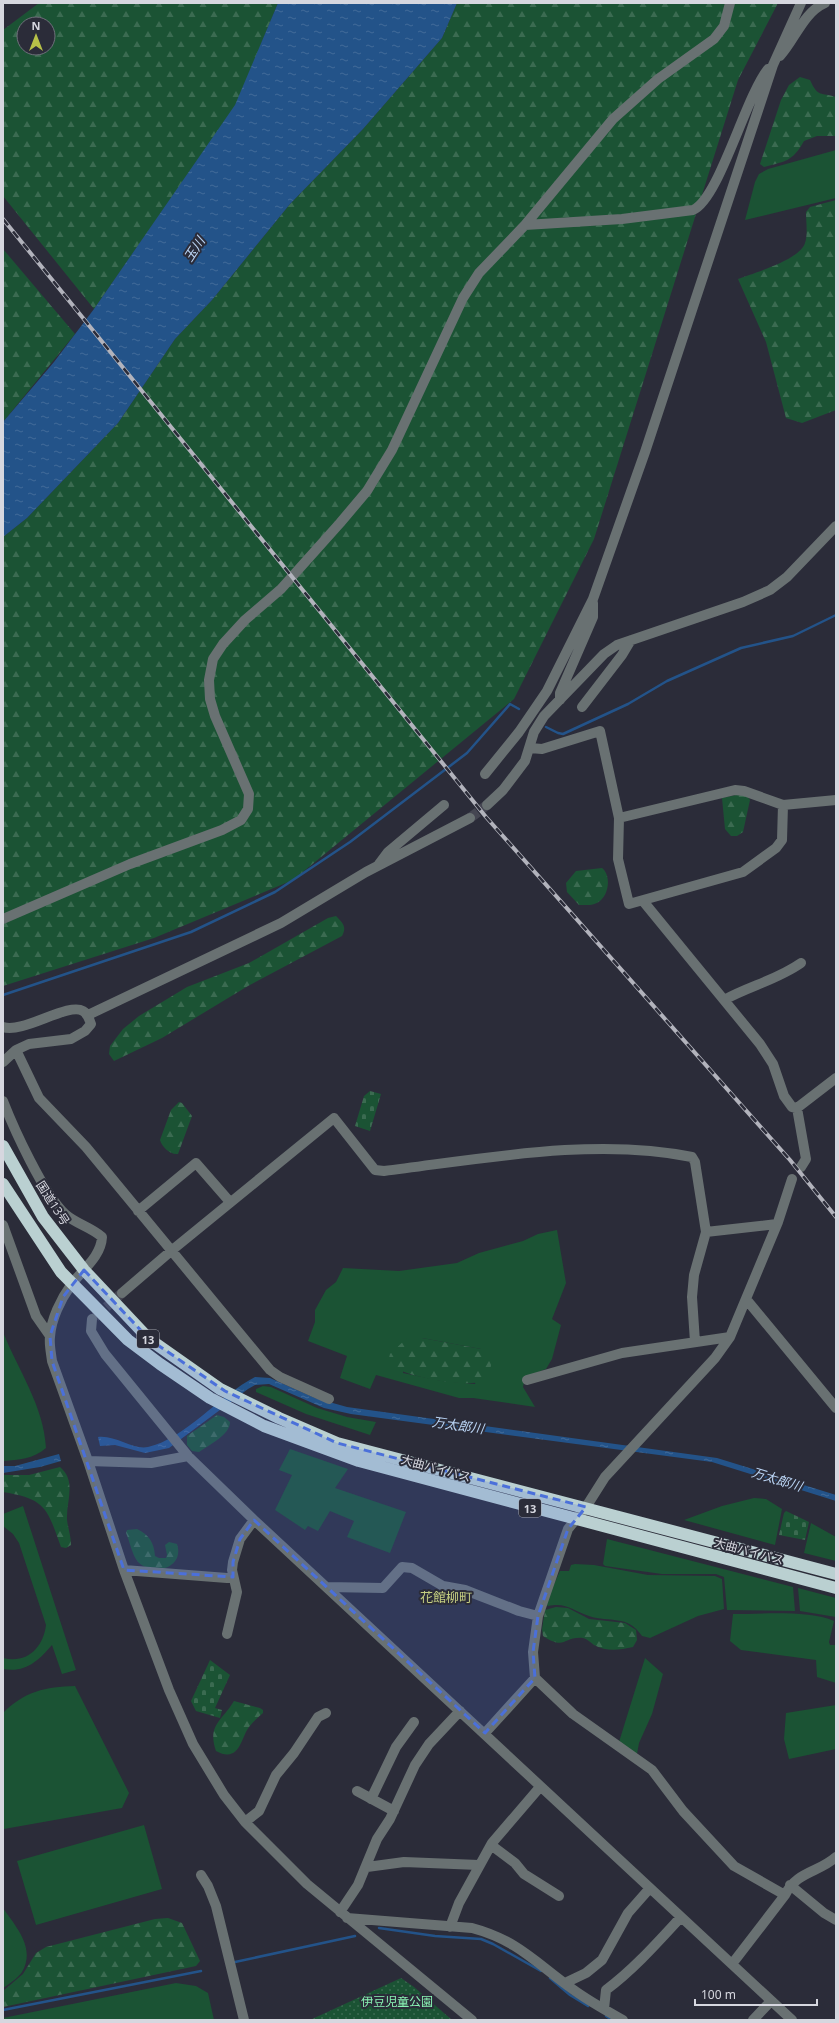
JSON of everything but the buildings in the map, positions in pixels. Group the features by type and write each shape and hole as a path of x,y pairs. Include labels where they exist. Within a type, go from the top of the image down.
{"highway":[{"name":"国道13号","path":"3,1146 43,1217 84,1270"},
{"name":"13","path":"3,1184 61,1272 72,1285"},
{"name":"大曲バイパス","path":"84,1270 149,1340 225,1391 279,1418 337,1443 586,1507 836,1574"},
{"name":"大曲バイパス","path":"72,1285 128,1340 160,1364 214,1400 264,1426 360,1461 575,1520 836,1588"}],"street":[{"path":"3,920 130,864 222,830 241,820 248,808 249,794 215,716 210,699 209,680 213,659 222,644 245,620 281,589 367,491 392,450 462,298 479,273 525,224 613,118 658,79 714,39 724,26 730,3"},
{"path":"485,774 519,732 547,690 593,599 645,452 772,65 801,3"},
{"path":"525,224 622,219 698,208 710,193 753,93 766,72 789,46 805,18 814,8 825,3"},
{"path":"487,805 515,776 525,761 534,732 544,716 604,654 617,645 743,602 770,590 787,577 836,526"},
{"path":"560,700 560,693 593,617 593,599"},
{"path":"582,707 622,655 631,640"},
{"path":"530,748 542,750 600,731 619,818 618,859 629,904 743,872 776,848 782,840 783,805"},
{"path":"619,818 735,790 744,791 783,805 836,800"},
{"path":"375,868 388,852 444,805"},
{"path":"88,1015 281,924 375,868 470,818"},
{"path":"644,901 760,1044 773,1064 784,1096 792,1107 797,1108"},
{"path":"724,1000 738,992 775,979 802,964"},
{"path":"3,1027 7,1028 24,1025 73,1010 82,1010 88,1015 92,1024 86,1030 71,1039 29,1044 16,1050 3,1062"},
{"path":"16,1050 40,1098 86,1148 270,1370 280,1377 328,1399"},
{"path":"797,1108 836,1078"},
{"path":"3,1101 10,1121 51,1197 65,1214 80,1224 95,1231 102,1237 98,1252 72,1285 64,1297 56,1314 50,1336 52,1361 88,1461 124,1570 169,1690 193,1744 224,1794 244,1822 307,1884 472,2020"},
{"path":"797,1108 806,1159 801,1168"},
{"path":"122,1293 230,1202 334,1118 376,1170 384,1171 555,1151 588,1149 612,1148 692,1156 695,1162 706,1232 694,1275 692,1297 695,1342"},
{"path":"138,1211 196,1163 230,1202"},
{"path":"785,1895 734,1866 683,1811 652,1770 573,1714 535,1678 533,1652 538,1616 568,1529 586,1507 605,1477 715,1358 730,1337 777,1224 792,1179"},
{"path":"706,1232 777,1224"},
{"path":"3,1225 36,1316 50,1336"},
{"path":"746,1299 836,1408"},
{"path":"92,1319 91,1331 105,1354 184,1453 254,1520 485,1733 540,1787 792,2020"},
{"path":"527,1380 622,1353 730,1337"},
{"path":"88,1461 151,1463 184,1453"},
{"path":"226,1634 237,1592 233,1577 233,1562 240,1539 254,1520"},
{"path":"327,1587 383,1588 402,1567 412,1568 443,1586 465,1590 519,1611 538,1616"},
{"path":"124,1570 227,1578 233,1577"},
{"path":"485,1733 535,1678"},
{"path":"344,1915 367,1867 377,1839 394,1811 415,1764 429,1744 460,1711"},
{"path":"244,1822 259,1811 276,1775 294,1753 318,1718 326,1713"},
{"path":"371,1799 396,1747 414,1722"},
{"path":"450,1927 459,1903 491,1845 540,1787"},
{"path":"357,1791 394,1811"},
{"path":"491,1845 515,1863 524,1874 559,1896"},
{"path":"732,1964 785,1895 790,1885 800,1877 836,1857"},
{"path":"367,1867 404,1862 479,1865"},
{"path":"201,1875 208,1886 216,1906 244,2020"},
{"path":"790,1885 836,1920"},
{"path":"565,1983 586,1973 602,1960 628,1914 650,1888"},
{"path":"344,1915 450,1927 472,1928 505,1939 546,1967 565,1983 623,2020"},
{"path":"604,2008 606,1990 630,1970 644,1955 652,1950 681,1917"},
{"path":"752,2020 771,2001"}],"highlighted area":[{"path":"84,1270 149,1339 225,1391 337,1443 586,1507 568,1529 538,1616 533,1652 535,1678 485,1733 254,1520 240,1539 233,1562 233,1577 124,1570 52,1361 50,1336 63,1297"}],"green space":[{"path":"39,3 278,3 236,105 94,309 3,196 3,30 16,20 16,56 56,56 56,16 22,16"},
{"path":"457,3 778,3 738,80 594,539 514,699 293,880 154,938 3,986 3,537 27,518 118,423 175,339 212,300 290,204 363,129 442,38"},
{"path":"800,77 810,80 815,90 818,92 836,97 836,136 817,136 804,141 796,153 788,160 764,167 760,164 781,100 789,85"},
{"path":"836,150 836,198 745,220 755,182 759,174 768,169"},
{"path":"836,200 836,410 802,423 786,418 766,342 738,279 775,265 795,255 801,249 806,240 806,212 810,207"},
{"path":"3,249 75,334 3,422"},
{"path":"745,793 750,800 743,832 737,836 731,836 725,829 722,798"},
{"path":"602,868 608,879 604,897 599,902 594,904 579,905 567,892 566,883 576,871"},
{"path":"336,916 344,925 342,936 248,986 162,1038 114,1061 109,1054 110,1046 123,1029 139,1016 187,987 249,963 328,918"},
{"path":"370,1091 381,1094 370,1131 355,1126 364,1096"},
{"path":"179,1102 182,1103 192,1116 178,1154 175,1154 167,1150 160,1140 171,1110"},
{"path":"557,1230 566,1283 552,1319 561,1325 552,1359 546,1369 525,1377 523,1387 535,1407 473,1398 459,1398 376,1375 370,1389 340,1378 347,1356 308,1341 315,1322 315,1310 326,1290 336,1282 343,1268 399,1271 457,1263 479,1253 523,1241 538,1234","holes":["407,1338 422,1338 481,1349 475,1384 442,1381 403,1373"]},
{"path":"3,1332 41,1418 46,1448 31,1457 3,1461"},
{"path":"407,1338 422,1338 481,1349 490,1353 491,1366 485,1381 462,1383 435,1380 409,1374 387,1365 390,1354"},
{"path":"263,1386 271,1387 317,1408 347,1417 376,1422 370,1435 306,1414 256,1392 256,1389"},
{"path":"217,1415 224,1417 230,1422 227,1431 199,1452 192,1451 187,1445 187,1436"},
{"path":"290,1449 348,1469 335,1488 406,1512 390,1553 347,1537 354,1521 330,1511 318,1531 308,1526 305,1530 275,1510 292,1475 279,1470"},
{"path":"60,1467 68,1479 70,1492 67,1520 71,1545 66,1548 61,1547 48,1514 37,1502 28,1498 3,1492 3,1475 29,1475"},
{"path":"754,1498 766,1499 782,1509 775,1545 684,1520 722,1506"},
{"path":"23,1506 76,1670 62,1674 52,1645 36,1661 25,1667 11,1670 3,1669 3,1658 19,1659 32,1652 37,1647 41,1641 46,1625 19,1543 13,1534 3,1526 3,1514"},
{"path":"786,1511 809,1522 805,1540 779,1535 784,1513"},
{"path":"811,1523 836,1537 836,1561 804,1553"},
{"path":"137,1529 148,1536 152,1543 155,1556 159,1558 166,1558 167,1555 165,1545 169,1542 177,1544 178,1552 176,1559 172,1564 166,1568 152,1569 144,1567 138,1562 126,1533 127,1530"},
{"path":"607,1539 793,1587 795,1611 727,1610 724,1577 716,1574 662,1574 605,1566 603,1564"},
{"path":"571,1565 594,1565 648,1575 715,1576 722,1579 724,1609 698,1616 650,1638 642,1636 630,1625 618,1620 597,1618 565,1606 548,1606 545,1604 560,1571 569,1571"},
{"path":"798,1588 836,1598 836,1617 800,1611"},
{"path":"556,1607 568,1608 589,1619 625,1623 636,1630 637,1640 633,1647 613,1650 604,1649 594,1645 583,1638 576,1638 560,1643 551,1640 543,1636 542,1629 545,1610"},
{"path":"733,1614 799,1614 812,1615 834,1621 829,1642 830,1645 836,1645 836,1683 817,1677 816,1660 741,1650 730,1641"},
{"path":"645,1658 663,1674 652,1714 639,1743 637,1754 619,1742"},
{"path":"210,1660 230,1675 215,1708 222,1710 220,1718 196,1711 191,1701"},
{"path":"75,1686 129,1793 122,1808 4,1829 3,1713 19,1700 36,1692 45,1689"},
{"path":"234,1701 260,1708 263,1710 263,1713 246,1731 235,1752 224,1754 216,1751 213,1735 217,1724"},
{"path":"836,1705 836,1749 789,1759 784,1739 786,1713"},
{"path":"144,1825 162,1889 36,1925 17,1861"},
{"path":"3,1908 23,1938 27,1955 26,1963 22,1972 16,1979 3,1988"},
{"path":"168,1918 182,1923 200,1961 196,1966 3,2007 3,1991 23,1974 36,1953 46,1947 155,1919"},
{"name":"伊豆児童公園","path":"401,1978 414,1987 452,2020 310,2020"},
{"path":"176,1983 196,1986 208,1993 214,2020 3,2020 3,2018"}],"water":[{"name":"玉川","path":"278,3 457,3 442,38 363,129 290,204 212,300 175,339 118,423 27,518 3,537 3,422 54,362 94,309 235,105"},
{"name":"万太郎川","path":"255,1377 270,1378 315,1398 347,1407 717,1458 836,1495 836,1501 712,1462 351,1414 324,1408 269,1384 255,1385 248,1389 169,1448 145,1453 115,1445 100,1446 98,1437 111,1438 130,1445 142,1447 148,1447 162,1442 189,1426 229,1394"},
{"path":"59,1454 61,1461 40,1467 3,1473 3,1466 15,1466"}],"waterway":[{"path":"546,727 563,734 628,704 667,681 741,648 793,636 836,615"},
{"path":"3,995 191,932 275,892 350,842 467,753 510,704 519,709"},
{"path":"379,1928 435,1936 481,1939 493,1944 541,1971"},
{"path":"235,1962 355,1936"},
{"path":"3,2010 201,1971"},
{"path":"550,1978 570,1995 588,2006"},
{"path":"606,2016 612,2020"}],"tunnel":[{"path":"470,818 487,805"},
{"path":"95,1317 122,1293"}],"railway":[{"path":"3,219 486,817 790,1160 836,1217"}],"district":[{"name":"花館柳町","path":"446,1597"}]}
